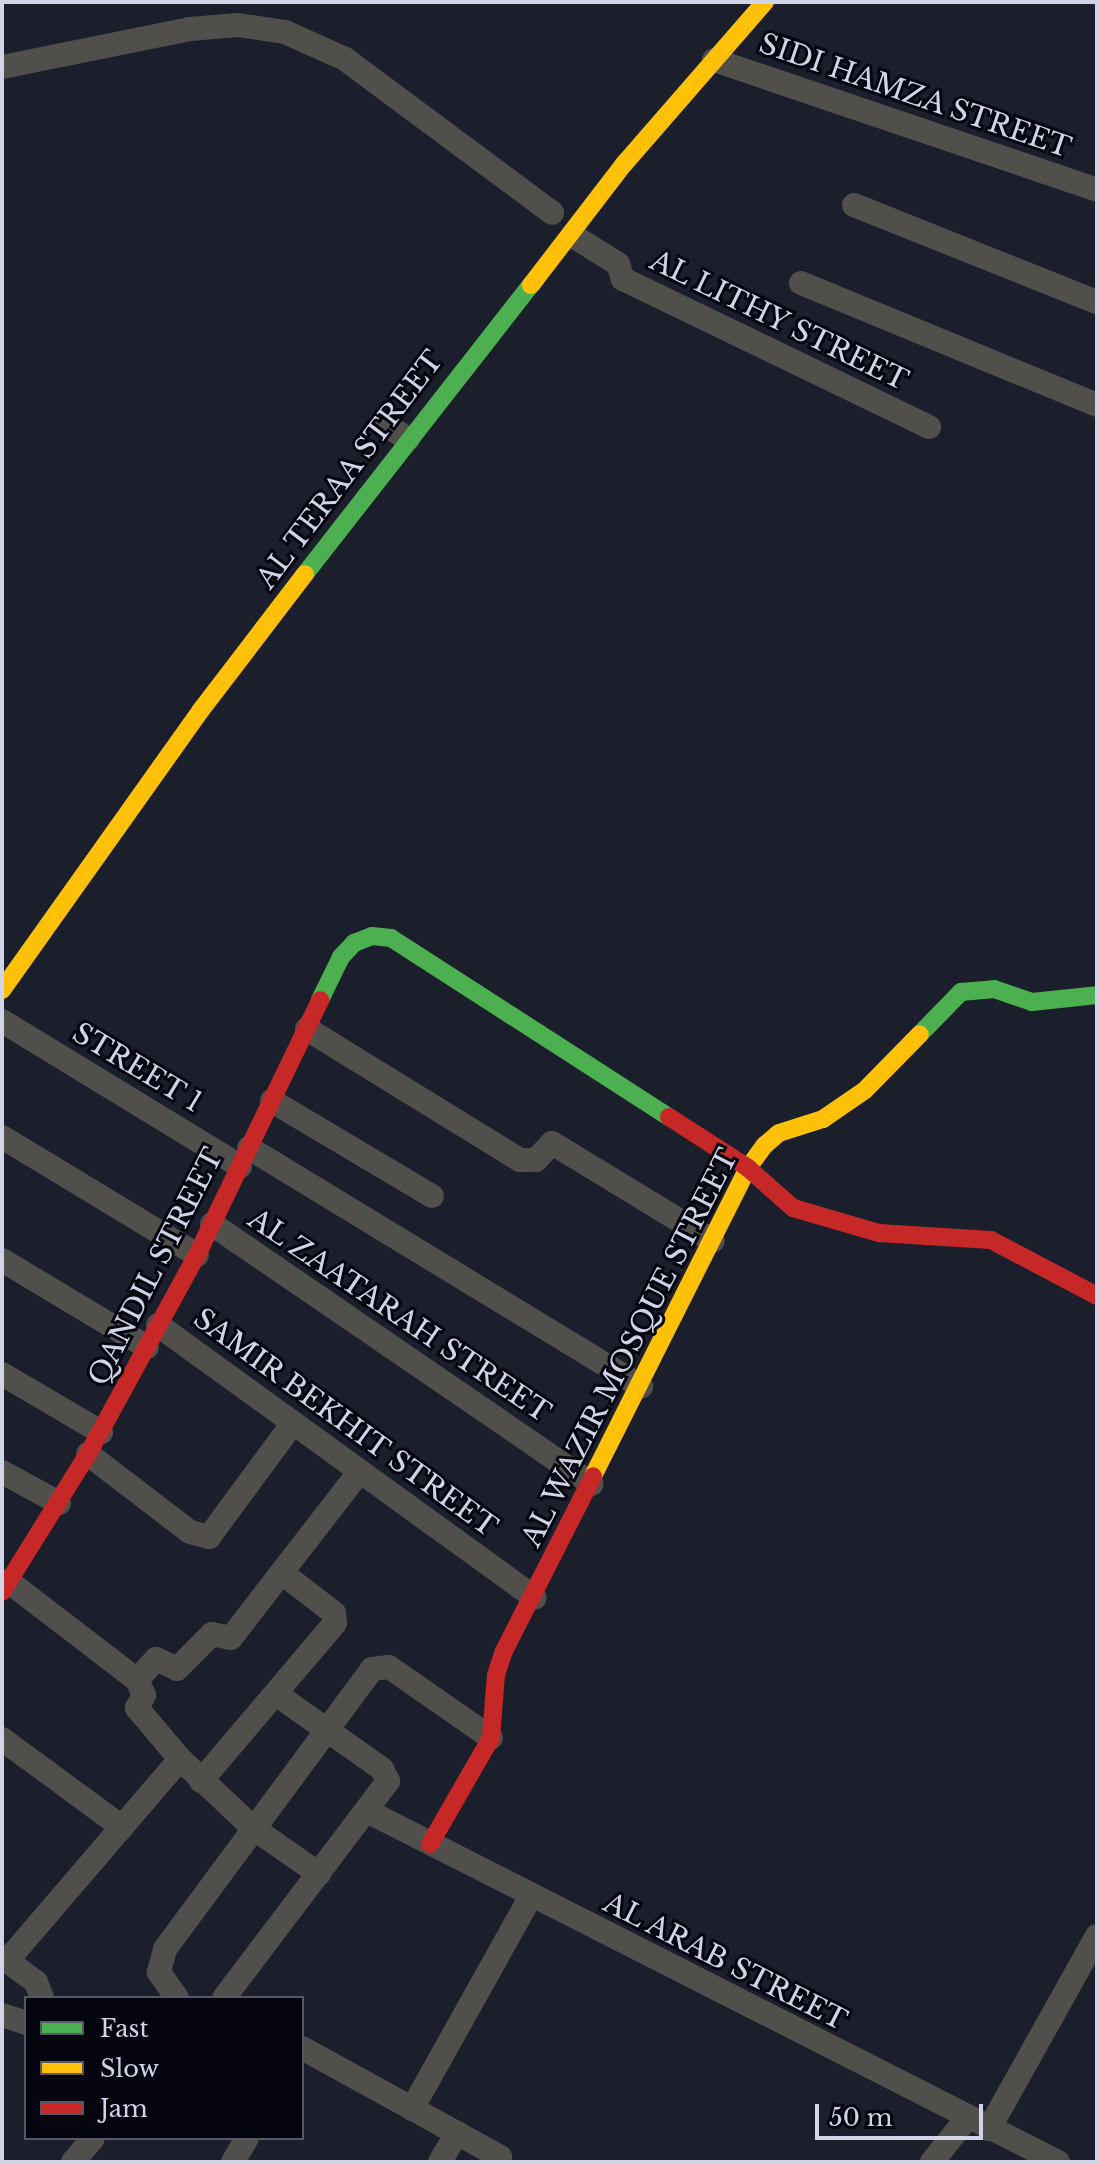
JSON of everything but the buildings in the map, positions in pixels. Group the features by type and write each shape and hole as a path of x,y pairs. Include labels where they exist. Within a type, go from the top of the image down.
{"street":[{"name":"AL TERAA STREET","path":"2,990 201,710 408,439 573,236 624,164 765,2"},
{"path":"2,67 190,29 238,25 285,32 345,59 552,213"},
{"name":"SIDI HAMZA STREET","path":"714,60 1097,190"},
{"path":"854,205 1097,302"},
{"name":"AL LITHY STREET","path":"573,236 618,264 623,279 929,427"},
{"path":"801,283 1097,405"},
{"path":"381,422 408,439"},
{"name":"QANDIL STREET","path":"7,1575 59,1503 101,1432 197,1255 341,957 363,939 391,938 748,1168"},
{"name":"AL WAZIR MOSQUE STREET","path":"430,1844 491,1738 496,1675 748,1168 779,1133 823,1119 865,1090 961,992 994,989 1032,1002 1058,1002 1097,995"},
{"name":"STREET 1","path":"2,1021 245,1157 641,1386"},
{"path":"307,1029 520,1160 536,1160 552,1143 713,1241"},
{"path":"272,1101 432,1196"},
{"path":"2,1137 197,1255"},
{"path":"748,1168 793,1208 813,1217 879,1233 954,1234 991,1240 1097,1296"},
{"name":"AL ZAATARAH STREET","path":"212,1224 592,1484"},
{"name":"SAMIR BEKHIT STREET","path":"2,1260 152,1336 293,1423 535,1598"},
{"path":"2,1374 101,1432"},
{"path":"88,1454 190,1532 209,1537 293,1423"},
{"path":"137,1680 153,1660 177,1669 212,1634 231,1638 360,1471"},
{"path":"2,1472 59,1503"},
{"path":"201,1781 336,1618 282,1573"},
{"path":"7,1575 137,1680 144,1695 137,1708 201,1781 252,1827 319,1874"},
{"path":"175,1996 162,1983 159,1960 252,1827 372,1669 389,1667 491,1738"},
{"path":"226,1996 386,1788 387,1774 276,1694"},
{"path":"2,1739 122,1827"},
{"path":"41,1996 36,1982 4,1959 180,1759"},
{"name":"AL ARAB STREET","path":"367,1811 530,1898 1058,2162"},
{"path":"412,2109 530,1898"},
{"path":"932,2162 978,2123 1097,1936"},
{"path":"2,2015 24,2022"},
{"path":"304,2049 500,2157"},
{"path":"440,2162 457,2133"},
{"path":"73,2162 91,2140"},
{"path":"233,2162 246,2140"}],"traffic: fast":[{"path":"305,574 531,285"},
{"path":"320,1000 341,957 354,943 372,936 391,938 669,1117"},
{"path":"920,1034 961,992 994,989 1032,1002 1097,995"}],"traffic: slow":[{"path":"531,285 624,164 765,2"},
{"path":"2,990 201,710 305,574"},
{"path":"593,1476 748,1168 765,1145 779,1133 823,1119 865,1090 920,1034"}],"traffic: jam":[{"path":"2,1592 88,1454 197,1255 320,1000"},
{"path":"669,1117 748,1168 793,1208 879,1233 991,1240 1097,1296"},
{"path":"430,1844 491,1738 496,1675 504,1651 593,1476"}]}
